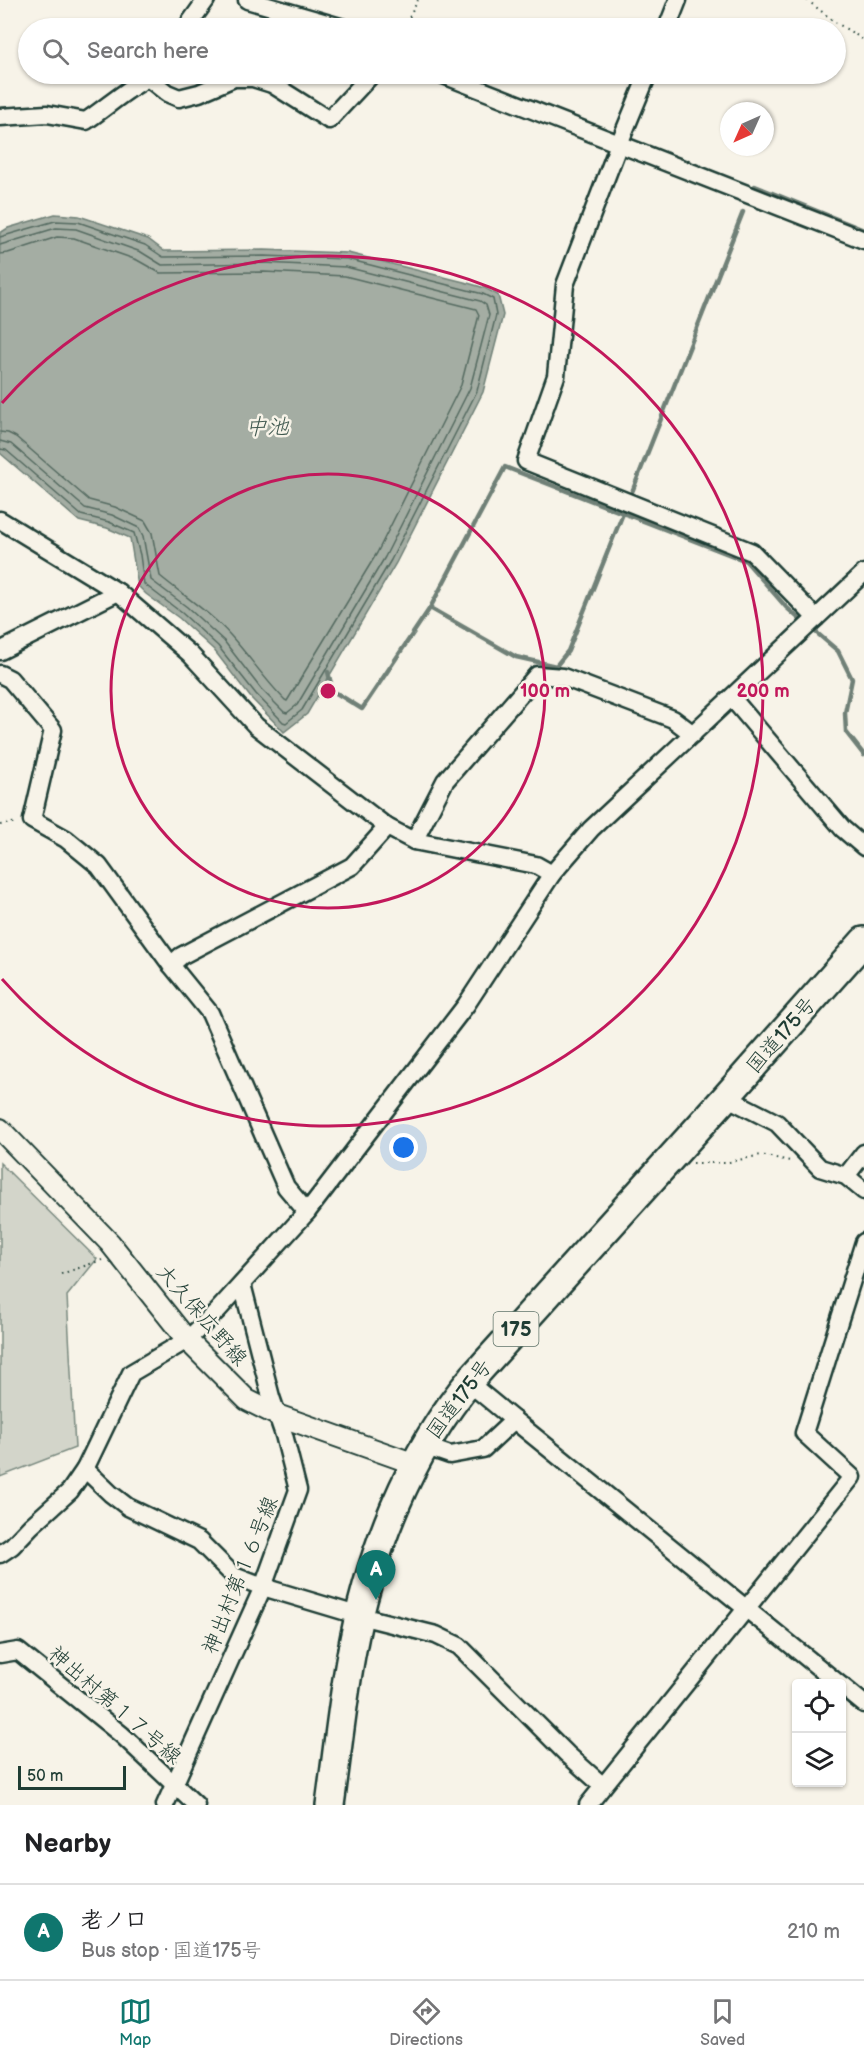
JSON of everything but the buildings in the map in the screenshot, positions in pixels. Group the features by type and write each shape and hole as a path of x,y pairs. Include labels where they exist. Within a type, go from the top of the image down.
{"highway":[{"name":"国道175号","path":"330,1805 351,1654 375,1561 393,1513 441,1417 468,1382 726,1097 864,940"}],"street":[{"path":"193,18 206,0"},
{"path":"247,0 309,18"},
{"path":"670,18 678,0"},
{"path":"0,117 47,114 86,121 136,84"},
{"path":"158,84 167,93 179,98 220,84"},
{"path":"272,84 329,120 363,84"},
{"path":"466,84 864,240"},
{"path":"644,84 565,285 556,376 526,461 752,552 816,618"},
{"path":"0,520 118,592 190,654 256,726 387,827 414,841 536,866 552,874"},
{"path":"0,1554 12,1546 30,1526 70,1491 85,1469 131,1373 187,1340 308,1212 466,1005 552,874 591,829 864,573"},
{"path":"0,651 118,592"},
{"path":"0,674 10,679 52,730 32,820 66,839 99,866 210,1013 286,1187 308,1212"},
{"path":"414,841 445,782 537,675 563,677 672,719 693,734"},
{"path":"732,698 843,829 864,847"},
{"path":"171,964 180,956 352,866 387,827"},
{"path":"726,1097 777,1123 820,1168 846,1176 864,1191"},
{"name":"大久保広野線","path":"0,1130 119,1255 187,1340 247,1400 277,1415 420,1455"},
{"path":"846,1176 864,1153"},
{"path":"588,1805 852,1477 804,1433 864,1242"},
{"name":"神出村第１６号線","path":"165,1805 262,1587 298,1490 242,1284"},
{"path":"468,1382 833,1679"},
{"path":"420,1455 450,1455 483,1449 514,1420"},
{"path":"85,1469 128,1507 199,1541 234,1576 262,1587 360,1616 436,1635 459,1646 567,1754 603,1786"},
{"name":"神出村第１７号線","path":"0,1654 18,1651 122,1735 196,1805"},
{"path":"846,1690 864,1704"}],"path":[{"path":"409,18 418,0"},
{"path":"807,0 830,18"},
{"path":"846,29 864,40"},
{"path":"674,1154 694,1164 725,1163 762,1155 820,1168"},
{"path":"61,1274 119,1255"}],"shaded area":[{"path":"0,1163 97,1259 67,1296 75,1448 0,1477"}],"water":[{"name":"中池","path":"55,214 79,216 148,239 164,251 264,250 348,253 464,282 485,288 498,295 503,315 483,392 396,563 307,714 284,732 251,698 214,650 179,618 138,586 130,538 107,528 79,521 0,453 0,233 8,228"}],"waterway":[{"path":"753,190 755,186 864,230"},
{"path":"632,492 743,212"},
{"path":"328,672 333,691 362,709 430,608 505,467 746,561 786,607 804,623"},
{"path":"430,608 516,657 556,666 568,651 624,511"},
{"path":"811,628 838,651 852,679 845,713 846,732 864,755"}],"place":[{"name":"老ノ口","path":"376,1600"}]}
